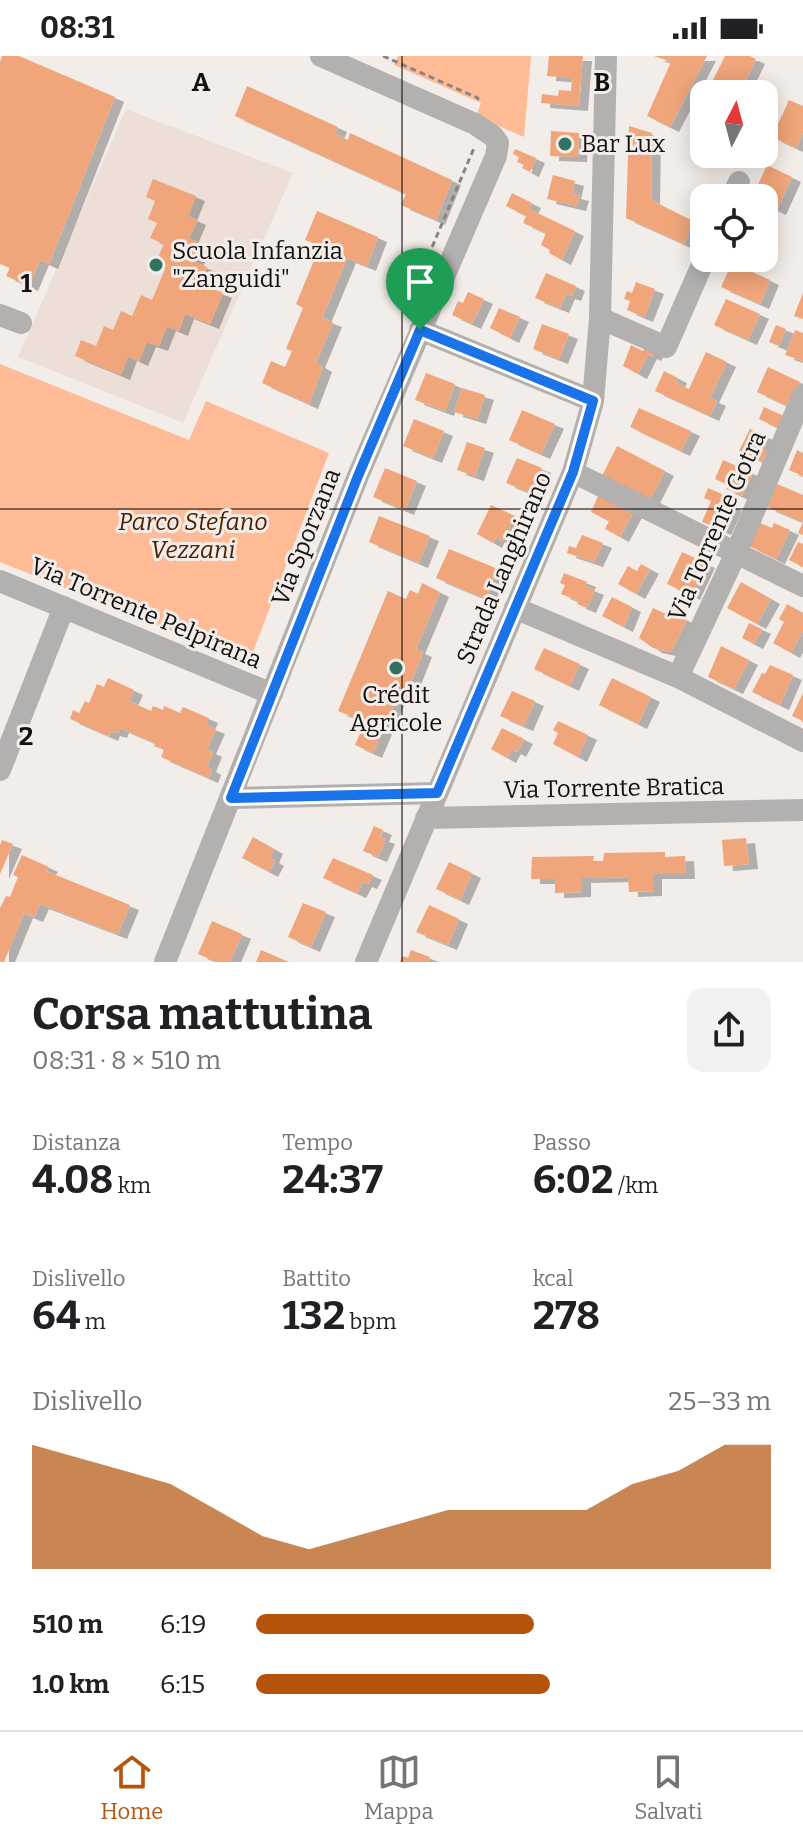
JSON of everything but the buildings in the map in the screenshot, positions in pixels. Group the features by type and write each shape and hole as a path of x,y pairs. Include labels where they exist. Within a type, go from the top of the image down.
{"street":[{"path":"321,56 469,121"},
{"name":"Strada Langhirano","path":"366,962 573,472 593,401 600,318 606,56"},
{"name":"Via Sporzana","path":"165,962 358,476 496,156 498,143 493,136 469,121"},
{"path":"600,318 666,347 699,272"},
{"path":"420,330 593,401"},
{"name":"Via Torrente Gotra","path":"678,677 737,551 803,395"},
{"path":"573,472 803,586"},
{"name":"Via Torrente Pelpirana","path":"0,581 272,694"},
{"path":"0,770 64,607"},
{"path":"515,608 678,677 803,741"},
{"path":"231,798 437,793"},
{"name":"Via Torrente Bratica","path":"426,818 803,810"}],"path":[{"path":"383,56 478,98 463,135 471,139 474,151 430,252 450,260"}],"shaded area":[{"name":"Scuola Infanzia \"Zanguidi\"","path":"126,109 293,173 183,423 18,357"}],"green space":[{"path":"398,56 531,56 524,137 476,116 481,103 394,65"},
{"name":"Parco Stefano Vezzani","path":"0,364 189,440 206,401 329,453 249,662 0,562"}],"place":[{"name":"Bar Lux","path":"565,144"},
{"name":"Scuola Infanzia \"Zanguidi\"","path":"156,265"},
{"name":"Crédit Agricole","path":"396,668"}],"route":[{"path":"420,330 593,401 573,472 437,793 231,798 358,476 420,330"}]}
